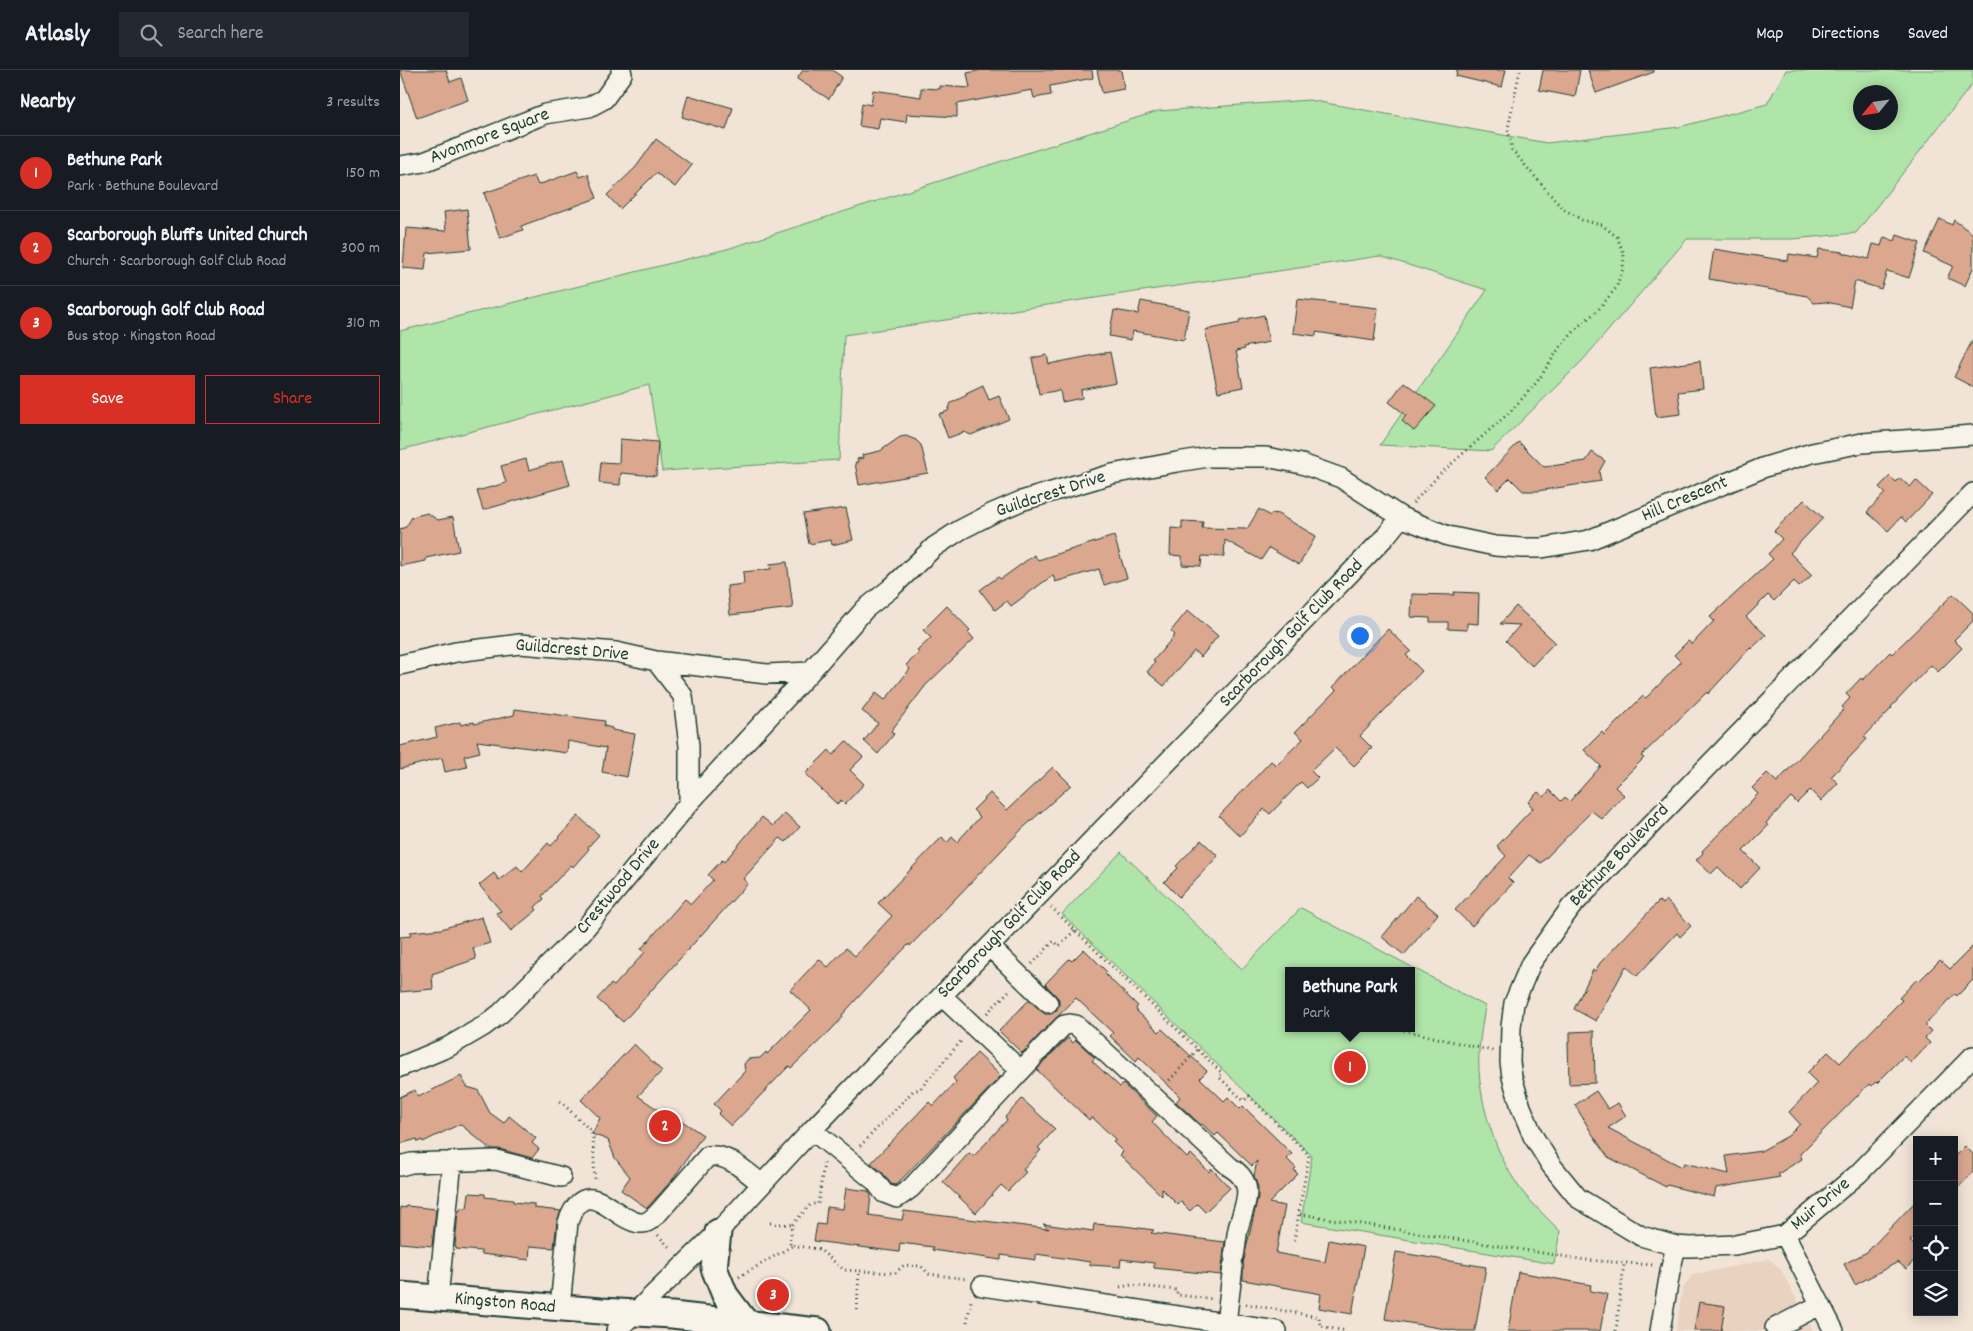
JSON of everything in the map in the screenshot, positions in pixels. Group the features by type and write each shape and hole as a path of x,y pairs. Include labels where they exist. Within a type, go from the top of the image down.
{"main road":[{"path":"718,1232 714,1268 725,1295 746,1323"},
{"name":"Kingston Road","path":"400,1295 635,1313 818,1331"}],"street":[{"name":"Avonmore Square","path":"400,166 424,162 545,114 589,107 604,99 622,74 621,70"},
{"name":"Hill Crescent","path":"1402,517 1448,536 1474,543 1522,548 1563,545 1589,540 1612,532 1704,491 1765,467 1812,453 1862,443 1973,435"},
{"name":"Guildcrest Drive","path":"400,664 456,652 520,644 616,652 656,661 768,674 810,672 865,609 890,589 934,547 985,517 1021,501 1112,474 1208,457 1266,456 1302,464 1341,478 1402,517"},
{"name":"Bethune Boulevard","path":"1676,1246 1641,1236 1578,1198 1551,1164 1533,1136 1512,1078 1510,1055 1514,1003 1531,963 1571,906 1973,493"},
{"name":"Scarborough Golf Club Road","path":"616,1331 718,1232 812,1130 1385,537 1402,517"},
{"name":"Guildcrest Drive","path":"656,661 683,696 689,746 688,803"},
{"name":"Crestwood Drive","path":"400,1067 448,1047 484,1026 501,1013 582,932 688,803 810,672"},
{"path":"990,947 1070,1024"},
{"path":"942,996 974,1026 1031,1061"},
{"path":"812,1130 874,1181 884,1193 897,1198 911,1188 1063,1026 1076,1025 1243,1177 1247,1185 1248,1194 1238,1231 1226,1323"},
{"name":"Muir Drive","path":"1676,1246 1735,1245 1785,1235 1858,1174 1973,1056"},
{"path":"560,1308 568,1222 571,1212 579,1203 589,1200 604,1202 628,1220 641,1224 650,1220 708,1156 719,1155 737,1164 762,1184"},
{"path":"400,1166 411,1163 496,1160 561,1177"},
{"path":"438,1298 452,1161"},
{"path":"1785,1235 1834,1331"},
{"path":"1660,1331 1676,1246"},
{"path":"978,1283 1277,1331"},
{"path":"1774,1328 1820,1305"}],"path":[{"path":"1402,517 1440,474 1510,412 1537,382 1560,347 1579,326 1598,310 1616,288 1624,269 1624,254 1617,237 1602,225 1582,220 1562,208 1546,192 1512,150 1508,128 1520,70"},
{"path":"1039,896 1198,1049 1222,1073 1219,1077 1244,1101 1248,1096 1309,1155 1294,1241"},
{"path":"793,1246 790,1245 792,1225 811,1204 818,1204 824,1162 842,1155 912,1091 920,1089 974,1026"},
{"path":"1411,1032 1510,1055"},
{"path":"1154,1097 1198,1049"},
{"path":"560,1101 589,1129 593,1138 596,1200"},
{"path":"1300,1214 1586,1260 1654,1265"},
{"path":"770,1223 792,1225"},
{"path":"722,1288 793,1246 819,1249 844,1270 895,1274 904,1265 921,1266 929,1274 978,1283"},
{"path":"1616,1331 1624,1264"},
{"path":"857,1310 859,1271"},
{"path":"1229,1302 1319,1317 1320,1325 1347,1331"},
{"path":"968,1322 969,1310"}],"shaded area":[{"path":"1769,1259 1780,1268 1813,1331 1676,1331 1682,1290 1692,1275"}],"green space":[{"path":"1786,70 1973,70 1973,83 1856,233 1793,239 1687,239 1582,361 1491,451 1380,445 1487,290 1380,256 844,335 839,460 662,471 649,385 400,450 400,331 727,249 1158,111 1309,100 1547,143 1679,127 1767,104"},
{"path":"1121,852 1242,969 1301,908 1412,967 1285,967 1285,1032 1415,1032 1415,969 1485,1006 1479,1045 1479,1069 1481,1088 1490,1127 1505,1164 1525,1195 1560,1231 1554,1264 1301,1222 1312,1156 1062,914"}],"building":[{"path":"400,70 446,70 450,82 461,78 468,100 417,118"},
{"path":"803,70 832,70 842,77 829,99 797,79"},
{"path":"982,70 1092,70 1093,78 1050,86 1051,95 1034,98 1032,90 957,104 957,117 907,114 906,122 880,118 878,129 859,126 862,103 871,105 873,90 921,97 921,88 940,89 940,86 970,88 967,73"},
{"path":"1097,70 1121,70 1124,89 1102,93"},
{"path":"1457,70 1506,70 1502,87 1456,76"},
{"path":"1543,70 1580,70 1575,97 1539,90"},
{"path":"1588,70 1654,70 1654,72 1596,93"},
{"path":"688,95 733,108 726,130 682,117"},
{"path":"656,139 692,165 675,187 656,173 620,209 607,195 636,167"},
{"path":"577,171 580,177 588,174 597,198 521,226 523,230 500,238 484,193 534,176 538,185"},
{"path":"467,209 471,249 427,253 425,270 403,268 406,228 446,231 444,212"},
{"path":"1940,219 1952,225 1954,220 1973,234 1973,268 1965,286 1947,278 1953,266 1924,253"},
{"path":"1897,235 1920,243 1909,278 1887,271 1881,289 1855,281 1850,307 1826,302 1814,303 1807,296 1709,279 1714,249 1788,261 1789,254 1817,258 1819,249 1843,252 1869,259 1873,244 1881,246 1884,237 1895,241"},
{"path":"1297,299 1378,308 1374,341 1316,332 1316,336 1293,333"},
{"path":"1141,301 1189,310 1184,340 1133,331 1131,340 1109,336 1114,310 1138,314"},
{"path":"1264,315 1269,342 1244,347 1245,349 1236,351 1243,387 1218,392 1205,330 1240,323 1239,320"},
{"path":"1973,339 1973,387 1954,377"},
{"path":"1110,352 1116,383 1081,390 1082,398 1062,402 1060,390 1039,394 1032,358 1047,355 1049,364"},
{"path":"1700,361 1703,389 1678,392 1681,414 1656,417 1650,368"},
{"path":"1404,382 1436,406 1414,431 1402,421 1406,415 1389,402"},
{"path":"983,385 989,400 999,396 1009,419 971,435 964,432 948,438 939,414 948,411 951,403 967,395 966,393"},
{"path":"906,436 916,440 921,445 928,473 859,485 855,463 858,462 857,459 863,458 862,455 880,451 900,437"},
{"path":"620,439 658,442 656,476 621,473 620,485 599,483 601,462 619,463"},
{"path":"1519,442 1544,467 1586,461 1592,452 1605,461 1599,472 1601,481 1537,491 1523,491 1510,478 1498,490 1485,477"},
{"path":"526,459 529,470 563,460 570,485 483,510 477,491 506,483 501,466"},
{"path":"1890,476 1896,482 1900,478 1910,487 1916,480 1932,495 1906,522 1901,517 1888,531 1867,512 1885,493 1879,487"},
{"path":"1804,500 1823,518 1790,553 1812,575 1799,587 1794,581 1774,601 1768,595 1746,617 1766,635 1750,648 1708,694 1707,692 1641,756 1644,758 1615,787 1624,795 1602,819 1592,811 1541,863 1529,855 1508,878 1513,883 1472,926 1455,910 1506,856 1497,846 1533,808 1528,802 1538,792 1544,797 1550,790 1561,801 1565,797 1569,802 1601,766 1584,750 1602,732 1604,735 1643,696 1646,698 1681,662 1674,655 1688,641 1692,644 1714,621 1710,617 1773,559 1768,554 1782,539 1774,531"},
{"path":"846,508 853,540 832,545 831,540 809,544 803,514"},
{"path":"1259,509 1270,516 1272,513 1276,513 1316,536 1299,565 1269,548 1261,560 1225,540 1224,557 1202,556 1201,566 1182,565 1182,556 1170,555 1171,528 1182,529 1182,521 1203,522 1202,528 1247,529"},
{"path":"427,513 438,520 453,517 459,551 426,558 426,561 400,566 400,529 406,527 412,517"},
{"path":"1114,536 1127,578 1104,585 1099,569 1055,582 1053,575 1011,606 1007,601 995,610 980,590 998,577 1001,579 1034,555 1038,560"},
{"path":"787,562 793,608 730,615 727,586 744,584 743,572 771,569 770,564"},
{"path":"1454,592 1479,593 1478,624 1467,623 1467,630 1448,629 1448,622 1430,622 1430,618 1411,617 1412,594 1454,595"},
{"path":"1953,594 1973,613 1973,621 1954,640 1962,648 1938,672 1931,665 1891,707 1864,737 1867,739 1831,777 1838,783 1821,801 1810,790 1797,803 1791,797 1766,823 1768,826 1743,851 1760,868 1740,889 1718,867 1711,874 1696,860 1703,853 1702,851 1758,794 1752,788 1767,773 1777,782 1844,709 1842,707 1850,698 1846,694 1861,678 1863,680 1890,652 1892,654"},
{"path":"947,606 970,630 968,632 974,639 926,685 891,731 894,734 878,754 864,741 878,723 862,711 876,693 885,700 910,669 906,665 931,638 923,630"},
{"path":"1516,606 1555,642 1532,666 1506,641 1520,625 1500,624"},
{"path":"1188,610 1218,636 1201,657 1194,651 1164,686 1147,672 1155,662 1153,661 1175,635 1171,631"},
{"path":"1388,629 1411,651 1406,655 1422,671 1360,736 1372,748 1354,766 1335,748 1311,771 1318,778 1307,788 1301,782 1270,814 1264,809 1240,836 1219,816 1271,761 1276,765 1303,739 1295,732 1336,690 1333,687"},
{"path":"515,709 605,721 604,726 612,728 612,730 635,734 627,777 602,772 606,748 568,741 567,753 477,741 480,752 464,756 467,767 445,772 442,758 400,769 400,746 437,737 435,728 460,722 461,725 474,722 474,724 514,715"},
{"path":"846,741 863,757 850,770 864,784 845,804 841,800 837,804 805,774 829,750 833,755"},
{"path":"1053,767 1071,785 1022,829 910,946 909,944 877,977 842,1015 843,1017 831,1030 791,1068 789,1066 731,1126 718,1114 721,1111 714,1104 745,1071 744,1064 748,1059 760,1058 766,1052 767,1054 811,1010 790,990 819,959 828,967 846,948 855,956 892,916 878,903 942,837 947,843 952,837 957,842 980,817 973,810 990,793 1007,810"},
{"path":"785,813 800,827 786,842 780,838 743,879 748,883 623,1022 597,999 611,984 614,986 645,952 641,949 685,899 691,904 713,880 708,875 722,860 724,862 762,817 773,826"},
{"path":"578,816 599,835 573,867 571,865 542,896 544,899 535,907 537,910 511,931 496,913 501,911 479,885 494,873 499,880 517,866 522,872 548,843 551,846"},
{"path":"1201,840 1218,856 1179,897 1164,882 1178,868 1176,866"},
{"path":"1416,896 1438,914 1404,955 1382,937"},
{"path":"1666,900 1691,926 1680,937 1677,933 1637,976 1626,966 1596,1021 1574,1009 1593,970 1595,971 1600,963 1659,901 1663,904"},
{"path":"482,917 490,943 473,948 476,959 432,974 433,989 400,992 400,937 411,936 410,932 441,929"},
{"path":"1973,946 1973,980 1957,996 1955,994 1925,1025 1931,1031 1925,1038 1930,1043 1911,1063 1904,1056 1877,1083 1871,1086 1869,1084 1800,1154 1802,1159 1778,1174 1780,1177 1716,1188 1714,1197 1667,1185 1666,1187 1608,1157 1575,1105 1596,1091 1608,1109 1618,1103 1626,1116 1608,1128 1682,1167 1684,1163 1729,1174 1726,1156 1761,1151 1788,1136 1800,1124 1789,1112 1817,1083 1807,1073 1828,1052 1840,1063 1902,1000 1899,998 1917,979 1919,981 1940,960 1950,969"},
{"path":"1084,949 1107,972 1105,974 1138,1006 1136,1008 1137,1011 1159,1032 1162,1029 1207,1071 1200,1078 1224,1101 1228,1097 1240,1109 1243,1106 1292,1154 1287,1159 1296,1168 1294,1170 1298,1174 1269,1203 1285,1206 1276,1253 1325,1262 1329,1240 1364,1247 1352,1314 1319,1308 1321,1294 1243,1280 1243,1262 1258,1197 1258,1187 1254,1176 1257,1161 1252,1166 1218,1133 1215,1136 1201,1125 1176,1102 1180,1097 1139,1057 1136,1061 1110,1036 1113,1033 1076,998 1022,1053 999,1031 1029,1000 1045,1014 1051,1014 1056,1011 1059,999 1045,984 1069,959 1072,961"},
{"path":"1594,1031 1595,1083 1569,1084 1568,1042 1570,1042 1570,1032"},
{"path":"1068,1038 1073,1043 1076,1040 1095,1058 1092,1061 1120,1087 1123,1084 1157,1116 1152,1122 1187,1158 1191,1154 1209,1172 1212,1169 1230,1188 1205,1212 1197,1204 1190,1211 1181,1202 1178,1205 1162,1189 1162,1196 1120,1155 1123,1152 1113,1142 1116,1140 1092,1117 1089,1120 1037,1070"},
{"path":"634,1044 662,1071 638,1096 667,1116 670,1113 703,1135 673,1179 647,1208 621,1190 630,1177 615,1158 608,1140 592,1134 600,1118 581,1100"},
{"path":"977,1053 1001,1076 899,1182 895,1185 891,1184 882,1172 871,1163 929,1102 933,1106 956,1082 953,1078"},
{"path":"461,1076 467,1087 478,1090 490,1113 504,1123 509,1116 536,1138 532,1143 539,1149 532,1158 499,1149 490,1149 460,1124 423,1142 422,1140 418,1142 417,1139 400,1144 400,1097 415,1090 418,1097"},
{"path":"1022,1099 1055,1129 1038,1148 1041,1150 1023,1170 1026,1172 1008,1191 1001,1185 976,1213 943,1182 969,1153 974,1156 1007,1120 1005,1117"},
{"path":"1965,1146 1973,1154 1973,1172 1958,1188 1958,1181 1958,1153"},
{"path":"846,1188 868,1191 871,1195 869,1215 902,1220 904,1211 1049,1229 1043,1224 1093,1231 1094,1224 1124,1226 1154,1230 1151,1233 1225,1242 1221,1275 1154,1268 1154,1263 1121,1259 1120,1267 1090,1265 1090,1262 1036,1254 1036,1260 1001,1255 1001,1260 932,1250 933,1247 900,1243 899,1252 814,1241 817,1224 825,1225 827,1207 843,1209"},
{"path":"469,1193 485,1194 485,1197 534,1204 534,1208 561,1211 557,1221 554,1248 530,1246 529,1260 481,1254 481,1251 456,1249 458,1211 460,1211 460,1208 467,1208"},
{"path":"1913,1204 1913,1238 1910,1241 1913,1244 1913,1261 1906,1269 1898,1262 1855,1285 1844,1264 1867,1252"},
{"path":"406,1206 436,1209 432,1246 400,1243 400,1207 406,1208"},
{"path":"1396,1252 1486,1267 1475,1331 1458,1331 1385,1319"},
{"path":"1518,1272 1591,1285 1590,1291 1607,1294 1600,1331 1508,1331"},
{"path":"1699,1302 1725,1306 1721,1331 1694,1331"}],"place":[{"name":"Bethune Park","path":"1350,1067"},
{"name":"Scarborough Bluffs United Church","path":"665,1126"},
{"name":"Scarborough Golf Club Road","path":"773,1295"}]}
